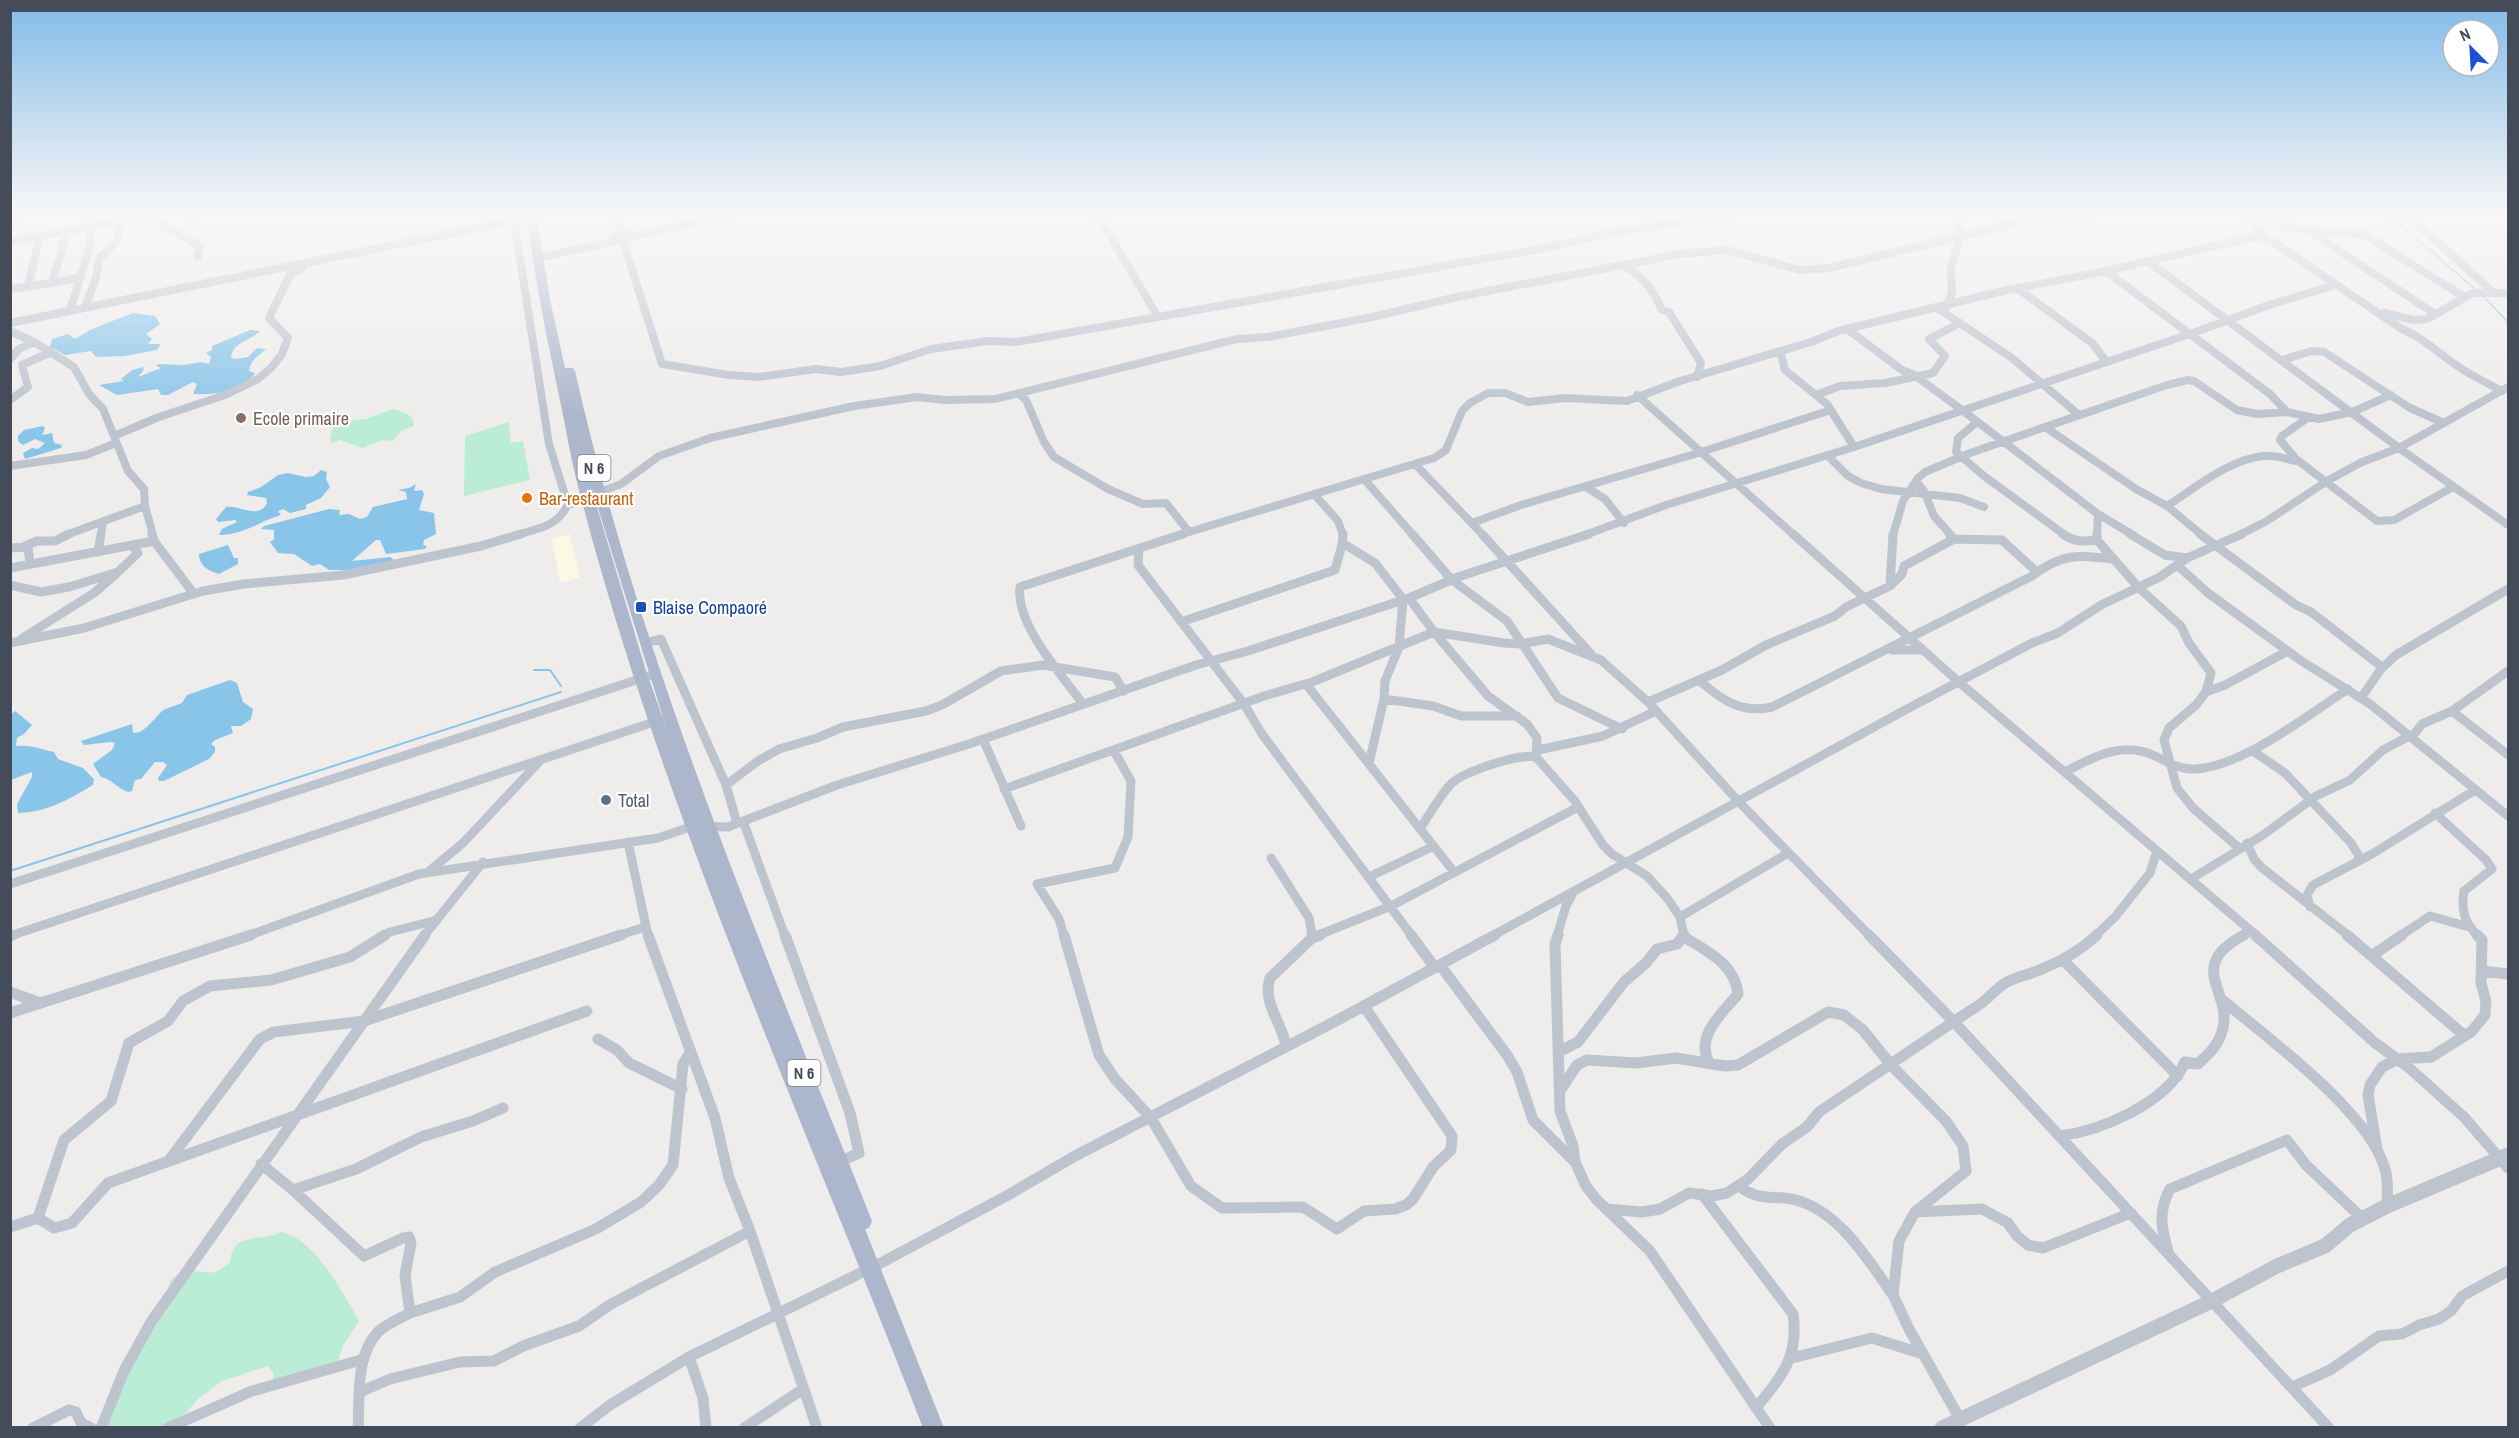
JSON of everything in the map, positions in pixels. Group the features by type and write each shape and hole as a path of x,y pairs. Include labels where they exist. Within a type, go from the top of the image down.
{"main road":[{"name":"N 6","path":"549,281 594,495 662,719 804,1108 944,1428"},
{"name":"N 6","path":"594,495 645,643 648,677"},
{"name":"N 6","path":"701,825 740,913 839,1162 934,1428"}],"street":[{"path":"28,286 29,281"},
{"path":"10,289 63,281"},
{"path":"70,310 79,281"},
{"path":"85,307 95,281"},
{"path":"10,323 217,281"},
{"path":"10,466 86,455 115,440 252,383 275,364 285,352 288,338 269,318 287,281"},
{"path":"523,281 549,444 568,505"},
{"path":"636,281 662,364 729,375 759,376 816,369 842,372 880,366 931,350 988,341 1016,342 1360,281"},
{"path":"1137,281 1158,317"},
{"path":"15,642 84,628 194,594 244,584 343,575 481,546 552,524 561,518 568,505 621,484 659,456 710,438 854,406 917,397 945,400 995,399 1236,339 1268,337 1420,308 1457,297 1543,281"},
{"path":"1646,281 1662,310 1669,312 1701,363 1697,377"},
{"path":"1947,306 1952,293 1952,281"},
{"path":"1083,704 1025,618 1017,594 1020,586 1434,458 1446,450 1462,411 1470,403 1488,393 1505,393 1528,402 1565,398 1627,400 1847,329 2053,281"},
{"path":"2119,281 2270,394 2287,412"},
{"path":"2174,281 2398,448 2508,525"},
{"path":"2330,281 2444,354 2456,365 2505,389"},
{"path":"2385,281 2435,314"},
{"path":"2439,281 2464,297"},
{"path":"2481,281 2494,293"},
{"path":"10,1013 248,936 428,872 483,862 658,838 701,825 728,827 837,785 983,739 1210,661 1248,651 1406,599 1506,561 1624,523 1666,505 1854,447 2190,334 2225,320 2335,285"},
{"path":"2017,288 2092,343 2106,361"},
{"path":"2379,312 2415,320 2427,319 2473,293 2508,293"},
{"path":"1937,308 2043,382 2079,415"},
{"path":"1816,395 1840,386 1885,383 1933,373 1945,356 1929,339 1960,323"},
{"path":"1847,329 1902,370 1916,377 1962,410 2098,514 2165,555 2187,558"},
{"path":"10,331 34,342 74,367 89,394 103,410 128,471 144,489 145,506 154,541 194,594"},
{"path":"10,353 34,342"},
{"path":"10,359 19,349"},
{"path":"1780,351 1785,370 1831,410 1854,447"},
{"path":"2282,360 2312,351 2324,352 2410,408 2444,423"},
{"path":"10,400 28,387 22,364 51,352"},
{"path":"1890,586 1890,565 1899,505 1919,476 1961,457 2079,415 2188,380 2197,383 2237,410 2257,414 2287,412 2309,417 2330,418 2352,412 2391,395"},
{"path":"580,1428 610,1405 689,1357 875,1266 1010,1194 1075,1156 1364,1006 1896,714 1960,683 2032,643 2058,633 2116,597 2139,588 2178,566 2187,558 2216,547 2267,521 2327,481 2379,453 2398,448 2505,389"},
{"path":"1018,393 1026,400 1044,442 1054,457 1108,489 1143,504 1166,503 1189,532"},
{"path":"1637,395 1960,683 2191,879 2326,996 2374,1042 2398,1059 2464,1117 2506,1160 2386,1206 2350,1225 2325,1246 2277,1266 2212,1302 1942,1428"},
{"path":"1472,523 1521,505 1831,410"},
{"path":"2309,417 2282,436 2280,440 2288,452 2370,517 2386,523 2452,487"},
{"path":"1977,422 1959,435 1956,440 1956,452 1961,457 2071,540 2082,542 2097,540"},
{"path":"2045,427 2136,489 2167,506 2216,547 2296,605 2311,612 2382,667"},
{"path":"1827,455 1848,476 1861,483 1960,498 1984,507"},
{"path":"2167,506 2211,478 2258,457 2274,457 2301,463"},
{"path":"1415,464 1594,657"},
{"path":"1364,479 1452,580 1469,595 1500,613 1558,698 1622,729"},
{"path":"1916,481 1927,493 1928,506 1935,517 1954,539"},
{"path":"1586,486 1605,499 1624,523"},
{"path":"1181,622 1335,570 1344,544 1345,531 1338,519 1314,494"},
{"path":"10,548 44,540 55,541 71,532 145,506"},
{"path":"2098,514 2097,540 2139,588 2181,626 2189,643 2211,673 2206,692 2196,705 2165,734 2164,740 2177,788 2193,808 2243,846 2261,867 2373,955 2465,1036"},
{"path":"98,552 103,522"},
{"path":"1420,829 1450,784 1472,772 1622,729 1652,707 1699,680 1766,645 1834,616 1846,607 1890,586 1902,574 1904,566 1954,539 2002,540 2037,572"},
{"path":"10,568 154,541"},
{"path":"1344,544 1375,563 1488,696 1527,724 1538,738 1537,754 1578,807 1603,845 1647,876 1680,917 1684,937 1720,962 1735,976 1739,986 1738,994 1704,1039 1702,1049 1709,1063"},
{"path":"26,546 30,564"},
{"path":"15,642 94,593 138,553 132,546"},
{"path":"1139,549 1138,565 1244,704 1262,734 1390,906 1507,1055 1517,1072 1533,1120 1575,1162"},
{"path":"1699,680 1723,702 1749,709 1765,709 1889,650 2037,572 2049,562 2064,555 2113,559"},
{"path":"2178,566 2208,593 2288,651 2361,698 2508,816"},
{"path":"10,585 41,592 54,591 118,572"},
{"path":"2361,698 2382,667 2396,655 2488,603 2508,589"},
{"path":"1369,763 1386,681 1400,647 1406,599"},
{"path":"1004,789 1306,684 1434,632 1521,644 1548,639 1601,660 1652,707 1739,802 1954,1022 2329,1428"},
{"path":"645,643 661,639 726,785 850,1113 859,1153 839,1162"},
{"path":"1889,650 1923,650"},
{"path":"2206,692 2225,685 2288,651"},
{"path":"726,785 758,760 779,749 817,738 843,726 926,711 942,705 1000,671 1025,666 1058,667 1115,677 1124,691"},
{"path":"2191,879 2263,835 2311,800 2350,780 2383,750 2408,736 2422,724 2452,711 2508,671"},
{"path":"10,884 648,677"},
{"path":"1306,684 1454,872"},
{"path":"2065,772 2113,751 2131,749 2183,768 2204,768 2228,761 2244,752 2253,751 2348,689"},
{"path":"1384,699 1433,706 1461,716 1517,716"},
{"path":"2452,711 2508,755"},
{"path":"10,936 662,719"},
{"path":"983,739 1021,826"},
{"path":"1114,751 1131,781 1128,837 1115,868 1037,884 1059,919 1099,1055 1115,1079 1151,1118 1191,1186 1222,1208 1303,1207 1337,1229 1364,1211 1400,1208 1413,1198 1433,1167 1450,1150 1452,1136 1364,1006"},
{"path":"2253,751 2266,759 2311,800 2331,826 2354,846 2360,858"},
{"path":"428,872 463,843 541,760"},
{"path":"2310,907 2308,889 2360,858 2376,852 2475,790"},
{"path":"1312,938 1390,906 1578,807"},
{"path":"2386,1206 2388,1181 2377,1149 2368,1095 2370,1085 2382,1067 2398,1059 2431,1058 2478,1026 2485,1015 2482,940 2469,927 2461,909 2464,891 2492,869 2486,860 2435,813"},
{"path":"628,842 645,927 715,1118 729,1178 750,1231 816,1428"},
{"path":"1369,877 1434,846"},
{"path":"1607,1209 1642,1212 1660,1209 1683,1195 1712,1196 1727,1193 1739,1186 1769,1155 1807,1127 1819,1112 1985,1003 1997,989 2008,981 2063,960 2082,949 2115,917 2152,868 2157,851"},
{"path":"1680,917 1788,853"},
{"path":"1270,858 1310,918 1312,938 1309,944 1270,976 1267,986 1268,997 1281,1024 1287,1046"},
{"path":"101,1428 124,1371 151,1323 293,1118 437,920 483,862"},
{"path":"1574,891 1566,906 1555,944 1560,1111 1573,1146 1575,1162 1586,1186 1650,1251 1770,1428"},
{"path":"2373,955 2430,916 2469,927"},
{"path":"38,1218 64,1140 111,1101 129,1043 168,1021 183,1001 210,986 271,980 350,957 390,932 437,920"},
{"path":"170,1159 260,1039 273,1032 364,1021 645,927"},
{"path":"2059,1136 2071,1136 2084,1132 2137,1109 2172,1083 2185,1062 2198,1064 2209,1056 2223,1034 2223,1013 2214,970 2216,959 2220,950 2251,931"},
{"path":"1558,1052 1578,1042 1601,1009 1624,982 1646,963 1653,952 1677,944 1684,937"},
{"path":"2063,960 2178,1076"},
{"path":"2482,971 2508,974"},
{"path":"10,992 40,1003"},
{"path":"2220,998 2331,1094 2377,1149"},
{"path":"10,1227 38,1218 54,1228 72,1223 108,1183 587,1011"},
{"path":"1560,1091 1577,1065 1587,1060 1636,1063 1676,1058 1733,1066 1834,1012 1844,1015 1863,1030 1891,1065 1946,1121 1963,1146 1966,1171 1915,1212 1899,1241 1893,1294"},
{"path":"598,1039 617,1050 629,1063 682,1089"},
{"path":"358,1428 364,1359 376,1334 389,1323 410,1313 449,1302 466,1294 498,1270 615,1219 643,1201 667,1177 673,1165 683,1064 690,1053"},
{"path":"292,1190 356,1169 421,1137 473,1121 503,1108"},
{"path":"2170,1257 2160,1221 2162,1202 2170,1189 2287,1140 2306,1165 2362,1218"},
{"path":"261,1164 364,1256 373,1254 402,1238 409,1237 411,1243 405,1275 410,1313"},
{"path":"1739,1186 1751,1197 1787,1198 1803,1202 1839,1224 1893,1294 1900,1312 1960,1419"},
{"path":"1702,1194 1793,1314 1796,1330 1792,1358 1756,1408"},
{"path":"1915,1212 1982,1209 2008,1223 2017,1236 2028,1245 2043,1248 2131,1213"},
{"path":"360,1392 390,1379 460,1362 494,1361 523,1346 579,1326 611,1304 750,1231"},
{"path":"2292,1387 2330,1370 2379,1336 2402,1334 2419,1325 2439,1319 2451,1311 2462,1296 2508,1271"},
{"path":"1792,1358 1872,1338 1923,1354"},
{"path":"689,1357 703,1398 706,1428"},
{"path":"168,1428 252,1390 364,1359"},
{"path":"744,1428 803,1389"},
{"path":"33,1428 69,1410 76,1412 81,1424 91,1428"}],"shaded area":[{"path":"570,534 580,577 560,583 552,539"}],"green space":[{"path":"393,409 410,416 414,426 401,431 393,441 382,440 363,448 340,440 333,443 330,441 333,426 338,422 366,419"},
{"path":"509,422 511,443 523,441 530,480 464,496 465,436"},
{"path":"281,1232 305,1245 316,1256 336,1282 359,1321 344,1344 336,1366 273,1380 273,1372 268,1366 222,1381 198,1399 182,1417 160,1427 105,1428 110,1406 165,1306 170,1280 186,1271 218,1271 230,1262 236,1245 242,1241"}],"water":[{"path":"133,313 155,316 160,324 146,334 152,339 148,344 161,344 157,350 125,356 96,357 91,351 65,355 50,347 52,339 68,334 75,339 92,329"},
{"path":"250,330 260,331 238,345 232,352 231,358 248,357 257,348 266,349 252,363 249,371 255,373 236,388 218,393 193,394 197,384 193,382 168,395 161,395 158,389 117,395 99,385 124,381 121,379 132,370 143,367 144,370 138,377 161,368 156,366 159,364 184,365 201,362 209,364 211,357 206,353 212,350 212,346"},
{"path":"43,426 45,428 42,435 52,433 54,443 62,445 61,448 25,459 23,453 32,448 38,449 45,443 35,439 23,445 18,441 18,436 24,430"},
{"path":"321,470 327,472 326,479 330,487 321,498 306,505 306,509 290,513 283,509 278,511 281,515 252,527 219,535 222,529 237,522 235,520 218,522 216,519 226,507 254,511 264,508 267,503 266,498 247,495 248,492 261,487 278,475 288,473 306,477 314,476"},
{"path":"416,484 414,491 422,490 424,494 419,510 434,513 436,534 424,540 423,545 427,546 425,549 386,554 380,540 376,540 352,561 390,557 393,559 392,562 350,570 329,570 320,564 312,566 294,554 278,553 270,542 274,539 274,530 261,529 264,526 329,509 340,510 339,515 349,514 360,519 367,517 373,507 407,499 406,492 398,490"},
{"path":"228,545 234,558 238,558 238,564 219,574 208,570 203,565 199,554"},
{"path":"230,680 237,683 243,702 253,709 251,719 241,726 231,726 233,733 215,740 211,744 215,747 215,752 209,759 164,781 159,781 158,778 167,765 163,762 155,762 141,779 135,780 132,791 128,792 101,777 93,764 112,750 115,743 84,745 81,741 132,724 133,733 140,732 163,710 182,703 187,695"},
{"path":"15,711 32,725 17,738 16,746 54,752 58,759 83,768 94,779 93,785 48,808 18,813 17,804 32,777 32,772 11,780 11,715"}],"waterway":[{"path":"2466,281 2476,290"},
{"path":"2483,296 2508,322"},
{"path":"534,670 550,670 561,686"},
{"path":"10,871 561,692"}],"place":[{"name":"Ecole primaire","path":"241,418"},
{"name":"Bar-restaurant","path":"527,498"},
{"name":"Blaise Compaoré","path":"641,607"},
{"name":"Total","path":"606,800"}]}
